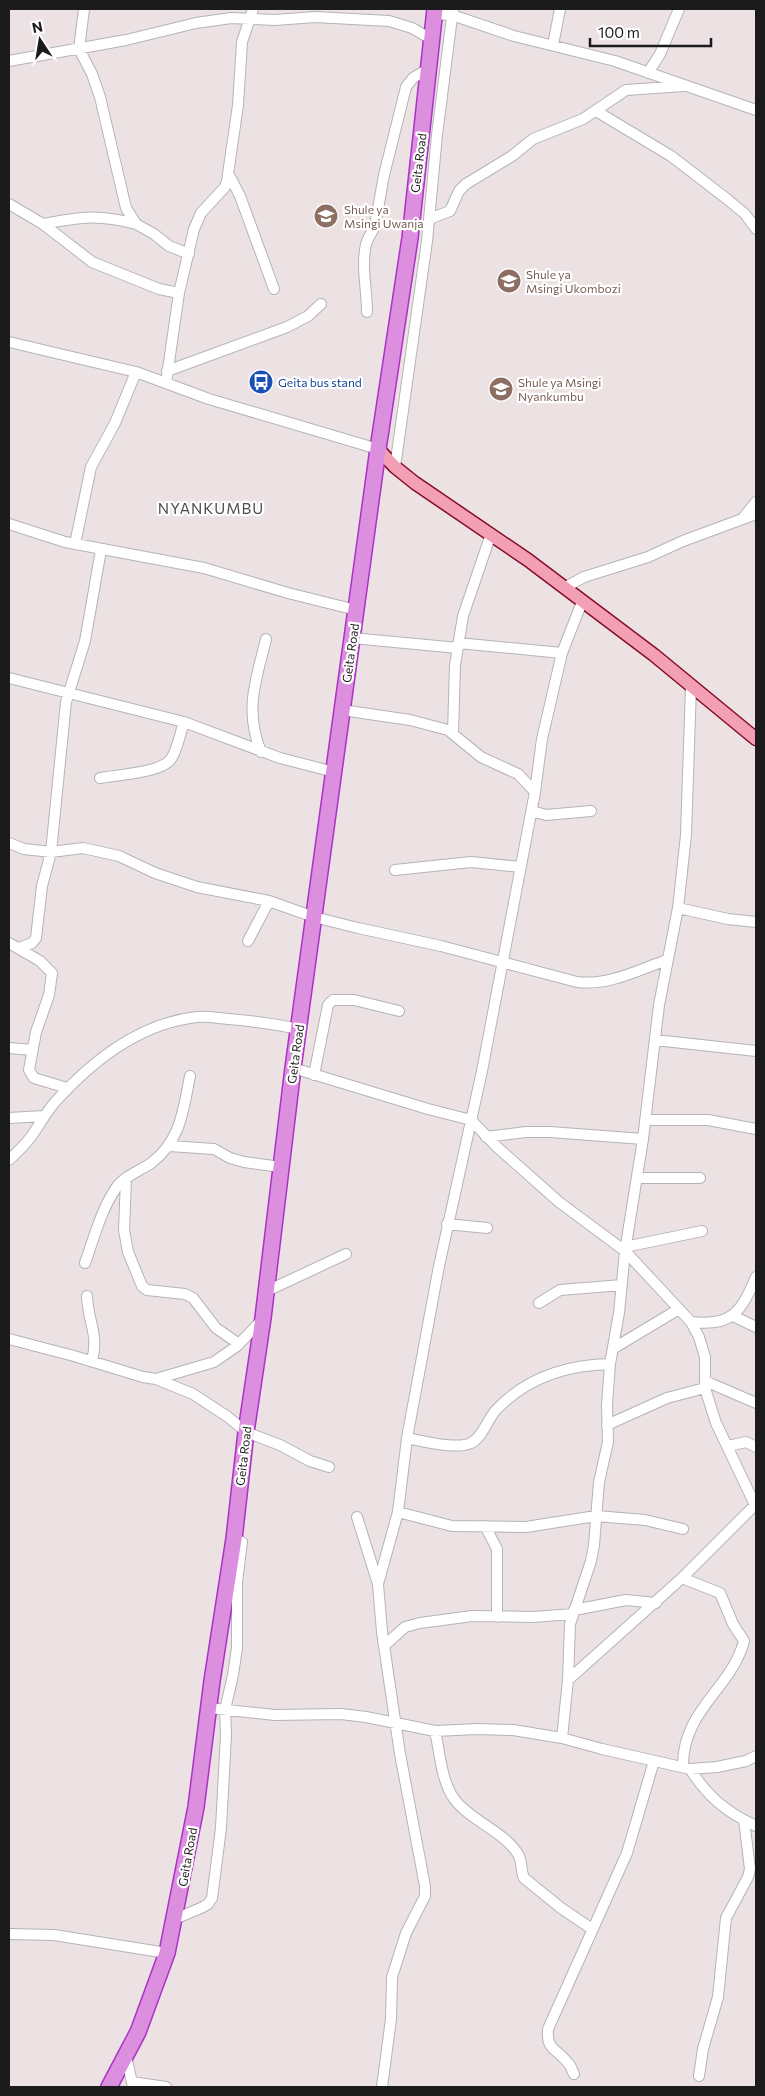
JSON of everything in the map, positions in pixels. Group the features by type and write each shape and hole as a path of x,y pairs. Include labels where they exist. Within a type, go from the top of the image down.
{"highway":[{"name":"Geita Road","path":"108,2085 138,2032 168,1953 195,1814 234,1539 246,1432 267,1292 293,1068 378,449 410,238 435,12"}],"main road":[{"path":"378,449 395,467 415,483 491,534 654,655 756,739"}],"street":[{"path":"84,9 79,49 97,87 124,203 136,224"},
{"path":"553,44 560,9"},
{"path":"648,72 660,54 679,9"},
{"path":"435,12 453,12 514,36 553,44 648,72 756,110"},
{"path":"395,467 429,219 437,135 453,12"},
{"path":"166,383 180,293 198,220 206,205 225,187 238,97 242,42 251,13"},
{"path":"9,62 126,40 196,23 251,13 275,20 313,13 389,21 412,28 431,39"},
{"path":"367,312 367,286 363,265 366,243 374,226 399,109 406,86 413,78 428,69"},
{"path":"429,219 450,211 459,191 466,184 512,156 523,146 546,134 575,124 626,90 686,85"},
{"path":"596,111 671,156 745,214 756,228"},
{"path":"228,173 240,196 274,289"},
{"path":"9,204 43,224 92,262 159,288 180,293"},
{"path":"43,224 94,216 112,218 136,224 154,234 169,246 189,254"},
{"path":"167,371 287,327 308,316 321,304"},
{"path":"9,342 136,372 209,399 378,449"},
{"path":"75,544 90,467 115,424 136,372"},
{"path":"743,518 756,502"},
{"path":"564,588 584,577 648,557 683,541 756,514"},
{"path":"9,524 101,550 204,568 288,593 356,610"},
{"path":"453,733 458,646 465,608 491,534"},
{"path":"19,948 36,940 42,886 51,852 61,736 68,694 86,641 101,550"},
{"path":"378,1584 398,1512 407,1438 447,1224 471,1120 532,811 542,739 562,653 582,602"},
{"path":"352,638 562,653"},
{"path":"261,752 254,732 252,699 266,639"},
{"path":"9,678 184,722 261,752 334,772"},
{"path":"562,1738 568,1680 569,1631 573,1612 591,1561 594,1545 599,1482 607,1454 610,1364 614,1348 625,1249 643,1139 667,960 678,908 686,835 691,686"},
{"path":"342,710 424,723 453,733 482,757 518,774 535,792"},
{"path":"100,778 148,770 168,763 174,754 184,722"},
{"path":"532,811 546,814 591,810"},
{"path":"9,843 24,849 51,852 68,848 83,848 119,856 155,873 197,887 269,901 314,917 591,984 606,981 667,960"},
{"path":"395,870 471,862 521,867"},
{"path":"248,941 256,930 269,901"},
{"path":"678,908 728,920 756,922"},
{"path":"9,943 40,961 52,973 50,995 32,1050 29,1070 34,1078 67,1088"},
{"path":"314,1075 328,1005 333,1000 354,1000 399,1011"},
{"path":"9,1160 30,1139 44,1116 67,1088 124,1042 141,1033 175,1022 210,1016 299,1029"},
{"path":"655,1040 756,1051"},
{"path":"9,1048 32,1050"},
{"path":"293,1068 471,1120 559,1202 625,1249 691,1322 699,1337 705,1357 705,1385 716,1423 756,1504 656,1603 568,1680"},
{"path":"85,1262 110,1198 119,1184 154,1160 169,1146 178,1130 190,1076"},
{"path":"9,1118 44,1116"},
{"path":"645,1120 708,1120 756,1129"},
{"path":"486,1136 550,1132 643,1139"},
{"path":"169,1146 214,1149 230,1158 244,1162 281,1167"},
{"path":"637,1178 700,1178"},
{"path":"126,1179 124,1230 128,1252 142,1286 147,1290 177,1292 193,1298 216,1328 239,1344"},
{"path":"447,1224 487,1228"},
{"path":"625,1249 702,1231"},
{"path":"267,1292 346,1254"},
{"path":"691,1322 712,1322 733,1316 741,1308 756,1278"},
{"path":"539,1303 560,1290 622,1285"},
{"path":"87,1296 89,1314 96,1339 92,1361"},
{"path":"614,1348 679,1309"},
{"path":"733,1316 756,1326"},
{"path":"156,1379 214,1362 239,1344 263,1318"},
{"path":"9,1340 156,1379 193,1394 228,1417 246,1432 280,1445 310,1462 330,1467"},
{"path":"407,1438 438,1444 470,1444 477,1439 495,1411 535,1379 573,1367 610,1364"},
{"path":"607,1425 666,1398 705,1385 756,1403"},
{"path":"728,1446 746,1442 756,1447"},
{"path":"398,1512 452,1526 526,1527 596,1516 633,1518 683,1529"},
{"path":"357,1517 378,1584 384,1646 406,1787 425,1886 425,1896 406,1934 392,1977 388,2058 382,2087"},
{"path":"485,1526 497,1549 497,1617"},
{"path":"175,1918 208,1904 212,1898 221,1828 226,1734 225,1710 237,1648 237,1582 242,1542 234,1539"},
{"path":"682,1578 720,1593 733,1624 744,1638 734,1662 689,1732 683,1756 687,1768 706,1793 744,1820 756,1826"},
{"path":"384,1646 401,1630 413,1624 449,1618 573,1612 626,1600 656,1603"},
{"path":"209,1708 275,1715 341,1714 435,1731 497,1729 562,1738 687,1768 717,1767 746,1761 756,1756"},
{"path":"435,1731 447,1785 454,1799 463,1809 504,1840 516,1852 521,1862 524,1878 561,1908 592,1929"},
{"path":"574,2074 568,2062 550,2046 547,2039 548,2029 628,1853 654,1761"},
{"path":"699,2076 703,2050 718,1997 726,1918 748,1877 750,1869 744,1820"},
{"path":"9,1934 54,1935 168,1953"},
{"path":"126,2056 133,2085 166,2087"}],"place":[{"name":"Shule ya Msingi Uwanja","path":"326,216"},
{"name":"Shule ya Msingi Ukombozi","path":"509,281"},
{"name":"Geita bus stand","path":"261,382"},
{"name":"Shule ya Msingi Nyankumbu","path":"501,389"}],"district":[{"name":"NYANKUMBU","path":"211,508"}]}
